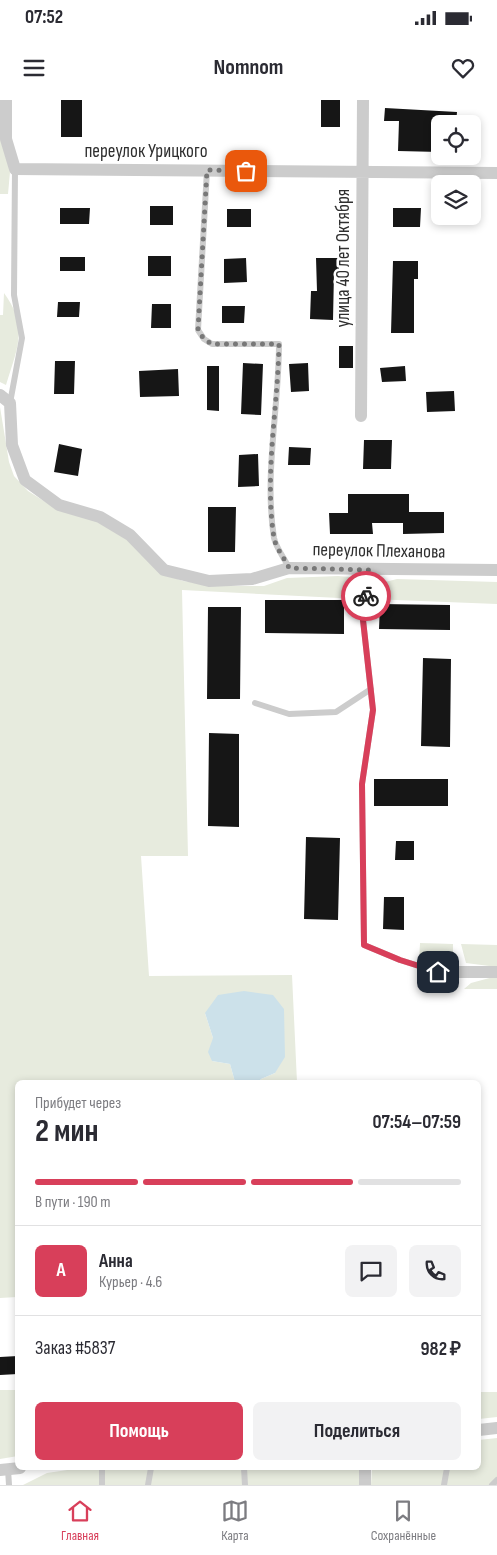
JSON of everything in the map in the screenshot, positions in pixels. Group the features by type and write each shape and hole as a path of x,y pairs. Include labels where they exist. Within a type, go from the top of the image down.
{"street":[{"path":"6,100 6,139 15,169"},
{"name":"улица 40 лет Октября","path":"361,416 363,100"},
{"name":"переулок Урицкого","path":"15,169 497,173"},
{"name":"переулок Плеханова","path":"5,399 12,445 25,480 58,505 100,517 130,535 164,570 209,580 252,579 289,568 497,570"},
{"path":"438,972 497,972"},
{"path":"481,1430 497,1428"},
{"path":"365,1470 365,1485"}],"lane":[{"path":"5,399 22,338 14,296 15,169"},
{"path":"207,170 198,330 204,339 212,344 279,344 279,375 271,467 274,540 289,568"},
{"path":"372,570 362,611 373,710 362,784 364,945 400,960 438,972"},
{"path":"255,703 289,714 336,712 371,689"},
{"path":"9,1469 9,1485"},
{"path":"102,1470 102,1485"},
{"path":"148,1485 151,1470"},
{"path":"244,1470 245,1485"},
{"path":"444,1485 447,1470"},
{"path":"492,1485 497,1480"}],"shaded area":[{"path":"0,100 10,172 8,194 0,194"},
{"path":"4,293 12,305 19,327 17,349 6,385 0,382 0,315 3,315"},
{"path":"0,407 9,462 14,476 28,491 47,503 94,518 124,536 164,574 183,581 218,586 264,586 287,578 338,576 362,578 359,599 182,590 188,856 141,856 149,976 292,975 297,1080 260,1080 275,1073 205,1013 213,1038 212,1061 230,1064 234,1080 15,1080 15,1297 0,1298"},
{"path":"397,579 497,582 497,604 370,599 381,583"},
{"path":"420,943 453,944 453,965 419,961"},
{"path":"461,944 497,945 497,967 466,963"},
{"path":"497,976 497,989 464,989 471,983"},
{"path":"0,1390 15,1390 15,1456 0,1459"},
{"path":"481,1392 497,1392 497,1417 481,1419"},
{"path":"497,1438 497,1485 371,1485 372,1470 481,1470 481,1440"},
{"path":"67,1470 360,1470 361,1485 23,1485 47,1473"}],"water":[{"path":"244,991 273,995 284,1009 285,1057 275,1073 260,1080 234,1080 230,1064 212,1061 208,1052 213,1038 205,1013 218,995"}],"building":[{"path":"61,100 82,100 82,137 61,137"},
{"path":"321,100 340,100 340,127 321,127"},
{"path":"385,108 457,112 457,115 431,115 431,152 398,151 399,121 384,121"},
{"path":"150,206 173,206 173,225 150,225"},
{"path":"60,208 90,208 89,224 60,224"},
{"path":"393,208 421,208 420,227 393,227"},
{"path":"227,209 251,209 251,227 227,227"},
{"path":"148,256 171,256 171,276 148,276"},
{"path":"60,257 85,257 85,271 60,271"},
{"path":"246,258 247,282 224,283 224,259"},
{"path":"316,258 339,258 339,272 334,272 333,320 310,319 311,291 317,291"},
{"path":"393,261 418,261 418,279 414,279 414,333 391,333"},
{"path":"58,302 80,302 79,317 57,317"},
{"path":"152,304 171,304 171,328 151,328"},
{"path":"222,306 245,306 244,323 222,323"},
{"path":"339,346 353,346 353,368 339,368"},
{"path":"55,361 75,361 74,394 54,394"},
{"path":"243,363 263,364 261,415 241,414"},
{"path":"308,363 309,391 291,392 289,364"},
{"path":"207,366 219,366 219,411 207,410"},
{"path":"405,366 406,381 382,382 380,368"},
{"path":"178,369 179,396 140,397 139,371"},
{"path":"454,391 455,411 427,412 426,392"},
{"path":"364,440 392,440 391,469 363,469"},
{"path":"59,444 82,449 78,476 54,472"},
{"path":"289,447 311,448 310,465 288,465"},
{"path":"258,454 259,486 238,487 239,455"},
{"path":"348,494 409,494 409,512 444,512 444,533 403,534 403,523 372,523 373,534 330,534 329,513 348,513"},
{"path":"208,507 236,507 235,552 208,552"},
{"path":"265,600 344,600 344,634 265,633"},
{"path":"380,604 450,605 450,630 379,629"},
{"path":"208,607 241,607 240,699 207,699"},
{"path":"423,658 451,659 450,747 421,746"},
{"path":"209,733 239,734 239,827 208,826"},
{"path":"374,779 448,779 448,806 374,806"},
{"path":"306,837 340,838 338,920 304,919"},
{"path":"396,841 414,841 414,860 395,860"},
{"path":"384,897 404,897 404,930 383,929"},
{"path":"15,1356 15,1374 0,1375 0,1357"}],"way so far":[{"path":"246,171 207,170 198,330 204,339 212,344 279,344 279,375 271,467 274,540 289,568 372,570 366,596"}],"route":[{"path":"366,596 362,611 373,710 362,784 364,945 400,960 438,972"}]}
